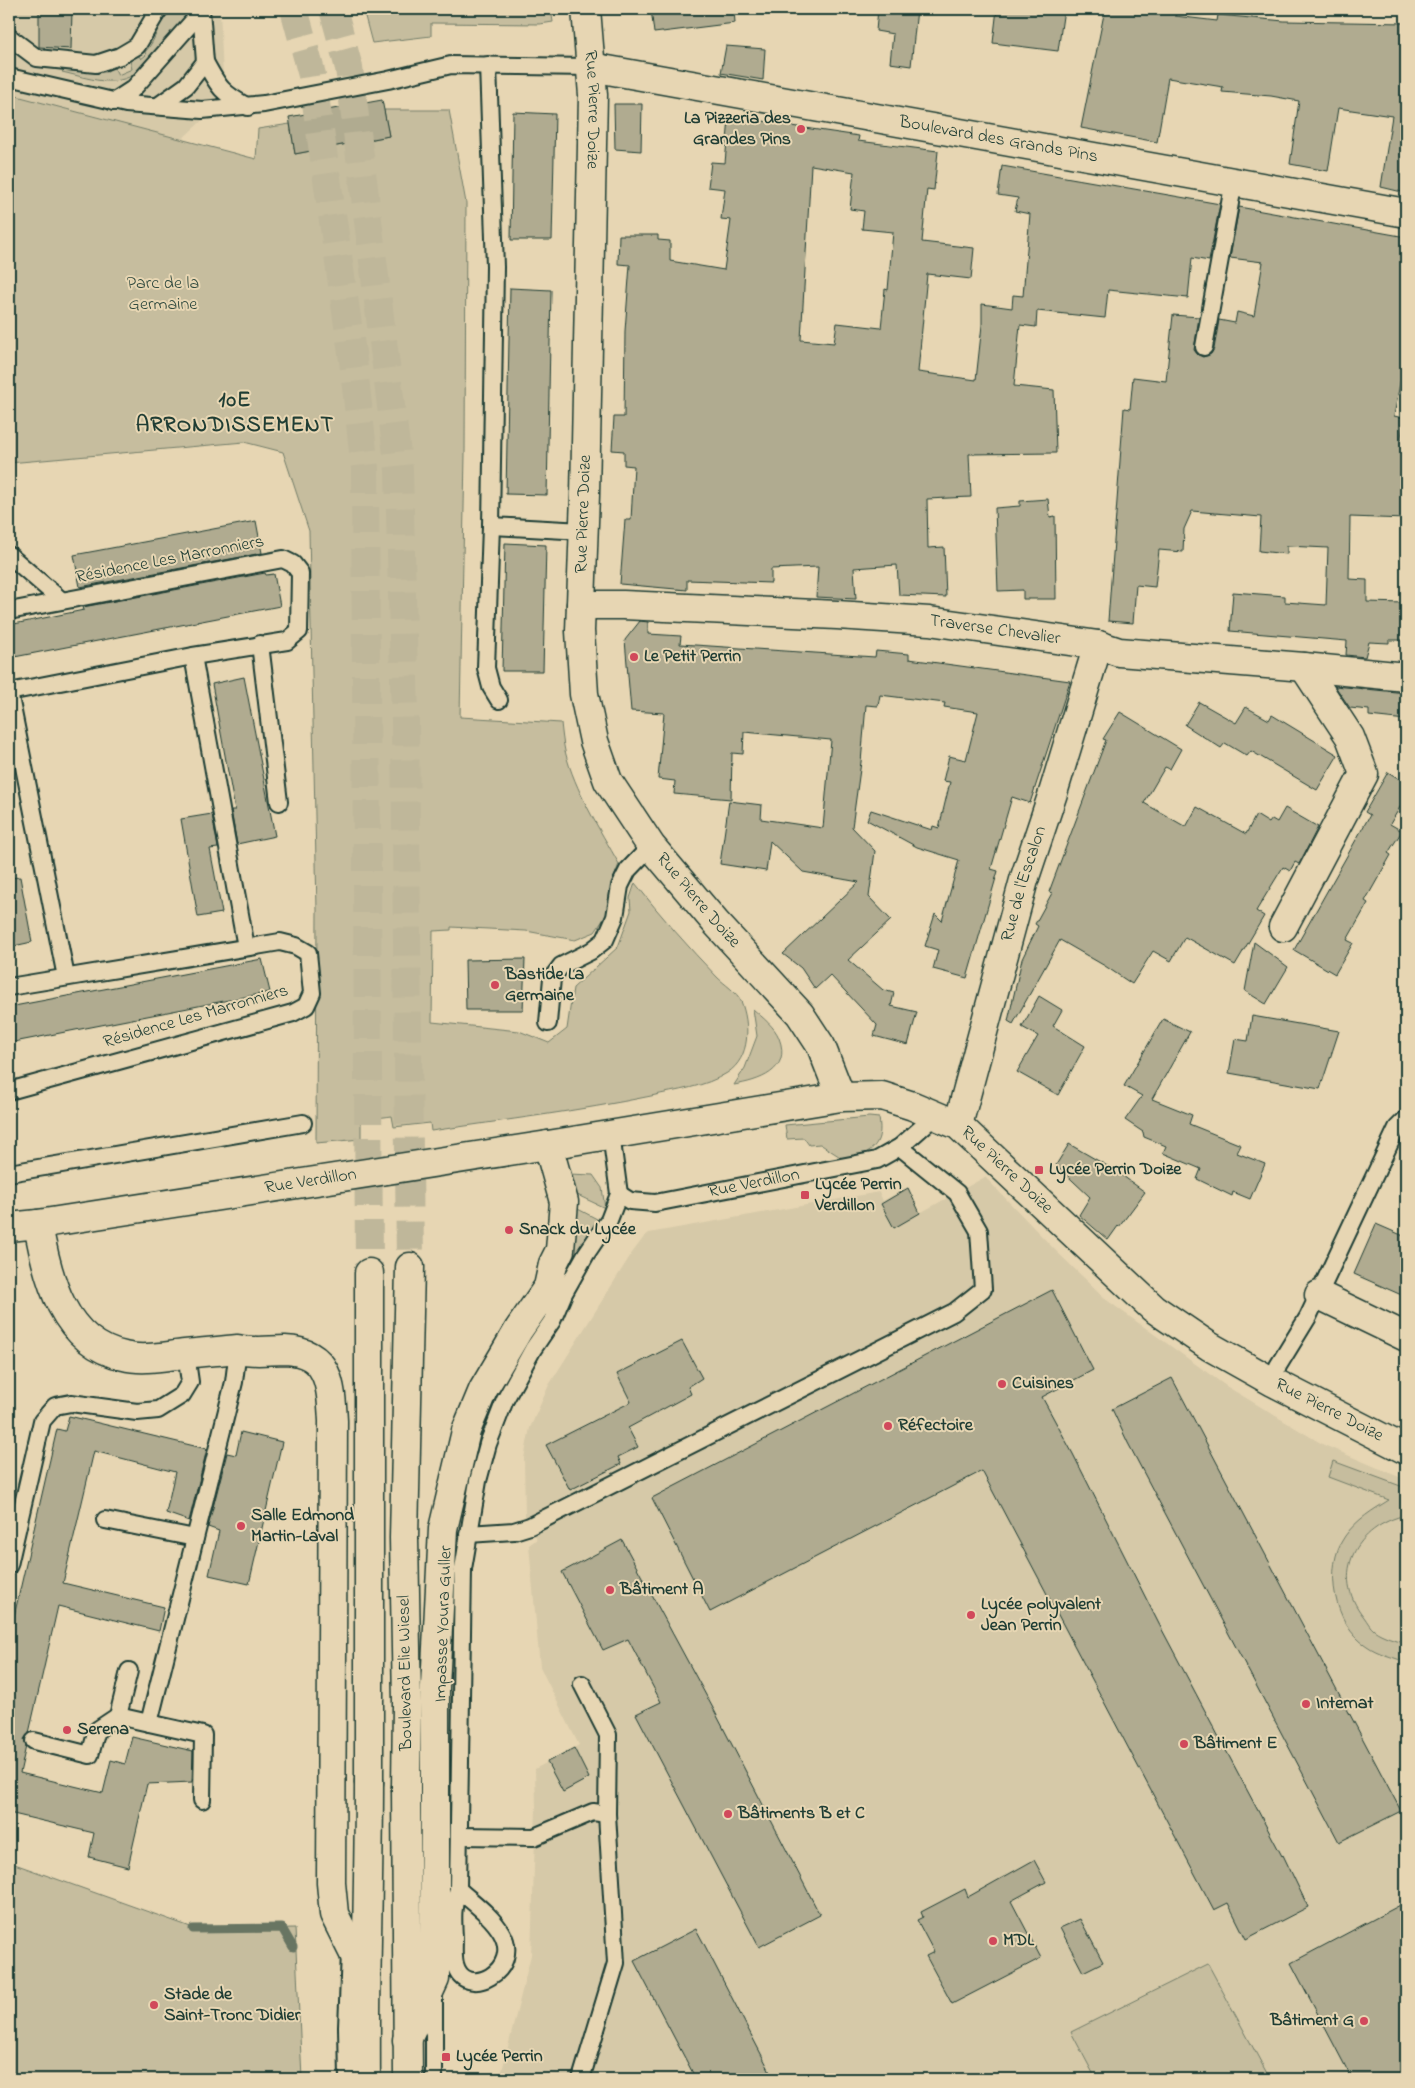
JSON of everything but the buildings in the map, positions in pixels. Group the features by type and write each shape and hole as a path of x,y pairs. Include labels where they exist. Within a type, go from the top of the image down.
{"main road":[{"name":"Rue Pierre Doize","path":"586,9 593,95 580,631 584,694 594,742 608,781 651,846 716,923 800,1014 821,1046 841,1096 882,1096 947,1120 1153,1308 1209,1346 1273,1382 1406,1450"},
{"name":"Boulevard des Grands Pins","path":"592,67 1406,213"},
{"name":"Traverse Chevalier","path":"581,605 623,605 929,621 1098,646 1120,652 1406,677"},
{"name":"Rue de l'Escalon","path":"947,1120 1053,793 1098,646"},
{"path":"1283,927 1364,774 1350,737 1304,667"},
{"name":"Rue Verdillon","path":"9,1227 548,1145 841,1096"},
{"path":"407,2040 435,1979 435,1687 443,1528 466,1431 483,1390 519,1329 548,1287 553,1264 573,1252 564,1202 548,1145"},
{"path":"38,1224 53,1289 66,1316 83,1336 103,1350 125,1357 154,1358 238,1349 252,1352 286,1350 304,1354 318,1362 327,1374 331,1390 333,1421 332,1883 334,1914 365,1976"},
{"name":"Boulevard Elie Wiesel","path":"408,2079 407,1702 404,1538 410,1267"},
{"name":"Boulevard Elie Wiesel","path":"366,2079 365,1976 369,1882 369,1273"},
{"path":"1319,1295 1406,1337"}],"lane":[{"path":"9,37 37,58 96,64 120,56 138,46 159,9"},
{"path":"201,10 205,62 216,82 227,96 248,107"},
{"path":"113,102 133,89 201,10"},
{"path":"158,106 186,86 205,62"},
{"path":"9,76 113,102 202,110 248,107 388,80 451,64 592,67"},
{"path":"488,65 495,268 491,526 486,668 490,687 498,700"},
{"path":"1204,347 1234,181"},
{"path":"491,526 583,531"},
{"name":"Résidence Les Marronniers","path":"9,556 61,600"},
{"name":"Résidence Les Marronniers","path":"9,611 283,559 293,564 300,573 299,631 287,641 193,656 9,692 66,977"},
{"path":"260,644 279,802"},
{"path":"193,656 246,947"},
{"path":"548,1023 552,978 561,966 591,951 605,940 616,917 620,886 628,870 651,846"},
{"name":"Résidence Les Marronniers","path":"9,987 280,942 296,946 308,953 312,993 306,1006 293,1013 9,1091"},
{"path":"1273,1382 1278,1366 1319,1295 1397,1128 1406,1119"},
{"name":"Rue Verdillon","path":"619,1194 630,1201 655,1203 877,1160 947,1120"},
{"path":"9,1173 303,1123"},
{"path":"612,1134 619,1194"},
{"path":"468,1534 514,1531 530,1526 954,1312 983,1289 979,1231 957,1193 900,1147"},
{"name":"Impasse Youra Guller","path":"564,1293 566,1265 573,1252 609,1220 619,1194"},
{"name":"Impasse Youra Guller","path":"458,1889 492,1920 502,1933 507,1948 504,1960 498,1972 489,1979 476,1982 464,1978 455,1967 453,1903 458,1889 463,1569 468,1534 488,1444 502,1409 552,1320 564,1293 573,1252"},
{"path":"149,1723 234,1382 238,1349"},
{"path":"9,1565 42,1421 55,1406 71,1403 137,1412 158,1410 182,1395 190,1382 186,1354"},
{"path":"105,1520 195,1538"},
{"path":"34,1741 90,1755 97,1730 118,1716 130,1671"},
{"path":"581,2079 616,1963 607,1814 608,1735 582,1684"},
{"path":"118,1716 203,1735 202,1800"},
{"path":"459,1836 534,1838 593,1812 607,1814"},
{"path":"348,2079 347,2027 350,1944"},
{"path":"434,2079 435,1979"}],"shaded area":[{"path":"9,9 220,9 224,100 181,140 9,94"},
{"name":"Lycée polyvalent Jean Perrin","path":"985,1177 1055,1250 1108,1301 1226,1386 1324,1445 1406,1480 1406,2079 500,2079 531,1955 536,1808 535,1769 579,1745 540,1667 529,1545 537,1539 525,1517 524,1458 530,1428 549,1385 632,1253 649,1233 879,1192 883,1201 908,1187 920,1213"}],"green space":[{"path":"177,9 184,9 187,19 138,72 129,77 120,80 101,81 62,72 64,70 106,72 114,67 118,75 132,69 130,61 139,56 141,59 146,55 145,52 161,23 170,13"},
{"path":"363,9 551,9 553,22 540,24 431,23 431,36 372,43"},
{"name":"Parc de la Germaine","path":"9,94 256,159 258,129 290,124 295,154 389,136 384,110 449,110 466,203 465,454 460,717 561,723 569,766 588,809 619,864 613,880 609,911 595,932 575,940 526,931 451,927 451,930 433,931 432,1022 519,1031 549,1043 567,1029 573,988 618,947 631,911 630,898 635,883 685,943 717,977 737,994 741,1001 746,1020 746,1040 741,1059 727,1073 710,1082 690,1088 624,1101 431,1131 430,1123 394,1127 392,1116 361,1120 361,1139 316,1143 317,910 309,531 283,452 244,442 9,463"},
{"path":"753,1009 775,1030 782,1049 781,1059 777,1066 762,1077 734,1085 745,1068 757,1036"},
{"path":"869,1117 879,1118 880,1128 877,1142 862,1155 845,1160 820,1144 809,1145 804,1138 787,1139 785,1125"},
{"path":"569,1174 593,1175 602,1188 605,1208 573,1193"},
{"path":"576,1208 597,1219 573,1263"},
{"path":"1333,1461 1406,1488 1406,1515 1389,1521 1374,1530 1362,1541 1354,1554 1349,1569 1349,1584 1354,1601 1373,1629 1385,1636 1406,1643 1406,1662 1367,1646 1356,1637 1340,1611 1335,1595 1334,1579 1338,1549 1345,1536 1355,1525 1366,1515 1389,1500 1328,1477"},
{"name":"Stade de Saint-Tronc Didier","path":"9,1862 199,1930 295,1928 302,2079 9,2079"},
{"path":"1208,1964 1270,2079 1096,2079 1071,2032"}],"waterway":[{"path":"193,1929 282,1928 293,1947"}],"tunnel":[{"path":"294,9 312,75 353,360 365,469 369,1273"},
{"path":"333,9 349,68 399,470 405,720 410,1267"}],"place":[{"name":"La Pizzeria des Grandes Pins","path":"801,129"},
{"name":"Le Petit Perrin","path":"634,657"},
{"name":"Bastide La Germaine","path":"495,985"},
{"name":"Lycée Perrin Doize","path":"1039,1170"},
{"name":"Lycée Perrin Verdillon","path":"805,1195"},
{"name":"Snack du Lycée","path":"509,1230"},
{"name":"Cuisines","path":"1002,1384"},
{"name":"Réfectoire","path":"888,1426"},
{"name":"Salle Edmond Martin-Laval","path":"241,1526"},
{"name":"Bâtiment A","path":"610,1590"},
{"name":"Lycée polyvalent Jean Perrin","path":"971,1615"},
{"name":"Internat","path":"1306,1704"},
{"name":"Serena","path":"67,1730"},
{"name":"Bâtiment E","path":"1184,1744"},
{"name":"Bâtiments B et C","path":"728,1814"},
{"name":"MDL","path":"993,1941"},
{"name":"Stade de Saint-Tronc Didier","path":"154,2005"},
{"name":"Bâtiment G","path":"1364,2021"},
{"name":"Lycée Perrin","path":"446,2057"}],"district":[{"name":"10E ARRONDISSEMENT","path":"235,414"}]}
